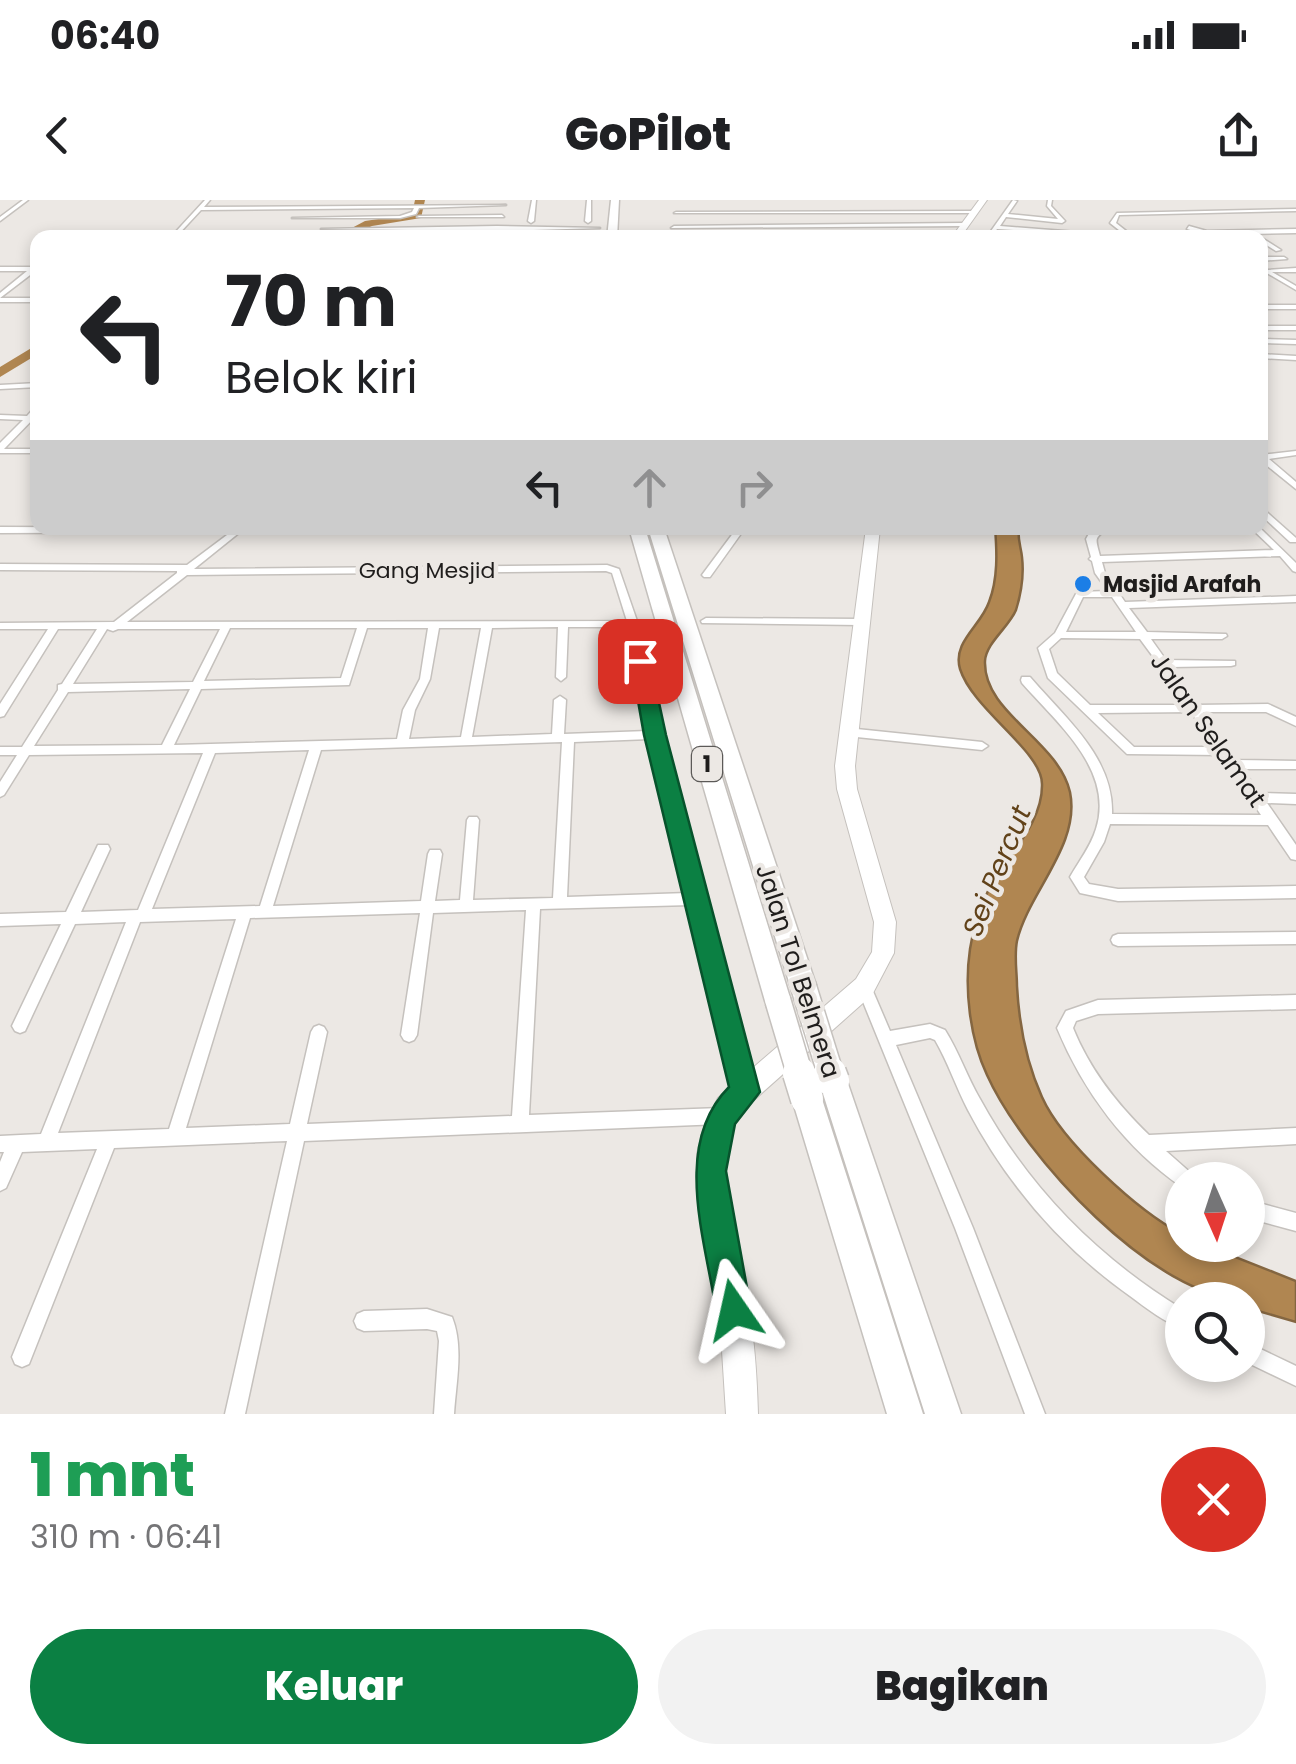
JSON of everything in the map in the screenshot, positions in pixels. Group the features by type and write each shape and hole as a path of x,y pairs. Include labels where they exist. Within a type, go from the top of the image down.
{"highway":[{"path":"613,230 615,200"},
{"path":"622,230 624,200"},
{"name":"Jalan Tol Belmera","path":"639,535 778,1001 820,1090 943,1414"},
{"name":"Jalan Tol Belmera","path":"658,535 803,985 820,1090 904,1414"}],"main road":[{"path":"962,230 979,205"},
{"path":"742,1414 734,1310 711,1192 712,1152 721,1116 864,988 883,953 885,922 847,789 847,732 872,535"}],"street":[{"path":"0,218 26,200"},
{"path":"180,230 208,200"},
{"path":"531,221 534,200"},
{"path":"588,222 590,200"},
{"path":"994,230 1011,200 1027,202"},
{"path":"1050,200 1049,206 1072,230"},
{"path":"1274,200 1294,210"},
{"path":"199,210 504,203 497,228"},
{"path":"843,205 979,205"},
{"path":"676,214 979,205"},
{"path":"295,218 400,217 414,214 418,206"},
{"path":"672,230 703,206"},
{"path":"1122,230 1114,224 1114,216 1124,212 1294,210"},
{"path":"1221,211 1248,230"},
{"path":"1158,212 1194,230"},
{"path":"1005,215 1062,220"},
{"path":"419,217 502,216"},
{"path":"674,228 964,225"},
{"path":"996,227 1043,230"},
{"path":"313,230 597,228"},
{"path":"1190,228 1219,230"},
{"path":"1268,235 1296,231"},
{"path":"1268,243 1278,250"},
{"path":"1268,263 1284,259"},
{"path":"1268,266 1296,270"},
{"path":"0,269 30,269"},
{"path":"1268,269 1296,288"},
{"path":"0,298 30,273"},
{"path":"0,298 30,300"},
{"path":"1281,302 1296,304"},
{"path":"1268,306 1296,304"},
{"path":"1268,319 1296,319"},
{"path":"1268,328 1296,328"},
{"path":"1268,342 1296,342"},
{"path":"1270,358 1296,358"},
{"path":"1,386 30,386"},
{"path":"0,418 30,418"},
{"path":"0,450 30,421"},
{"path":"0,450 30,451"},
{"path":"1268,457 1296,453"},
{"path":"1268,464 1296,486"},
{"path":"1268,517 1293,540"},
{"path":"0,530 30,529"},
{"path":"0,792 62,688 108,628 231,535"},
{"path":"707,575 737,535"},
{"path":"1093,535 1094,558 1282,554"},
{"path":"1263,535 1296,569"},
{"name":"Jalan Selamat","path":"1094,558 1143,638 1296,855"},
{"path":"0,567 184,570"},
{"name":"Gang Mesjid","path":"184,570 607,568 618,575 633,624"},
{"path":"1222,750 1131,751 1050,671 1043,648 1059,635 1080,594 1119,600 1296,599"},
{"path":"706,621 860,622"},
{"path":"633,624 655,735 745,1092"},
{"path":"0,626 653,624"},
{"path":"402,743 410,710 425,679 434,625"},
{"path":"466,740 487,625"},
{"path":"561,677 563,625"},
{"path":"0,712 56,626"},
{"path":"62,688 345,682 362,626"},
{"path":"166,749 225,628"},
{"path":"1059,635 1222,636"},
{"path":"1161,664 1232,664"},
{"path":"1026,680 1098,771 1105,788 1106,819 1077,877 1085,890 1118,895 1296,892"},
{"path":"560,700 560,902"},
{"path":"1090,709 1272,709 1288,722 1296,722"},
{"path":"847,732 982,746"},
{"path":"0,750 212,750 655,735"},
{"path":"265,911 316,746"},
{"path":"46,1142 212,750"},
{"path":"1232,764 1296,765"},
{"path":"1255,798 1296,799"},
{"path":"1106,819 1272,820"},
{"path":"466,906 473,820"},
{"path":"20,1026 103,849"},
{"path":"409,1035 435,854"},
{"path":"0,920 695,899"},
{"path":"520,1122 533,904"},
{"path":"175,1137 244,912"},
{"path":"1118,940 1296,938"},
{"path":"864,988 1034,1414"},
{"path":"1165,1162 1143,1144 1101,1096 1074,1052 1066,1028 1071,1016 1098,1007 1296,1002"},
{"path":"887,1039 930,1031 940,1035 974,1105 1030,1194 1102,1267 1165,1310"},
{"path":"234,1414 319,1032"},
{"path":"0,1182 9,1143 721,1116"},
{"path":"1143,1144 1296,1136"},
{"path":"22,1357 108,1141"},
{"path":"1265,1214 1296,1222"},
{"path":"364,1320 435,1320 445,1324 450,1341 444,1414"},
{"path":"1265,1361 1296,1376"}],"shaded area":[{"name":"Sei Percut","path":"995,535 1019,535 1021,591 1016,610 986,654 988,679 1008,712 1063,774 1070,792 1071,812 1061,850 1023,923 1016,947 1020,1014 1028,1057 1042,1097 1066,1134 1103,1174 1165,1225 1165,1262 1248,1262 1296,1281 1296,1322 1265,1313 1265,1282 1186,1282 1134,1250 1096,1218 1030,1144 1005,1108 981,1061 968,997 973,934 988,891 1030,827 1041,799 1042,784 1031,758 978,700 960,669 960,651 992,593"}],"waterway":[{"path":"355,230 369,223 417,216 420,200"},
{"path":"0,373 30,353"}],"place":[{"name":"Masjid Arafah","path":"1083,584"}],"route":[{"path":"640,661 745,1092 721,1116 710,1171 734,1310"}]}
